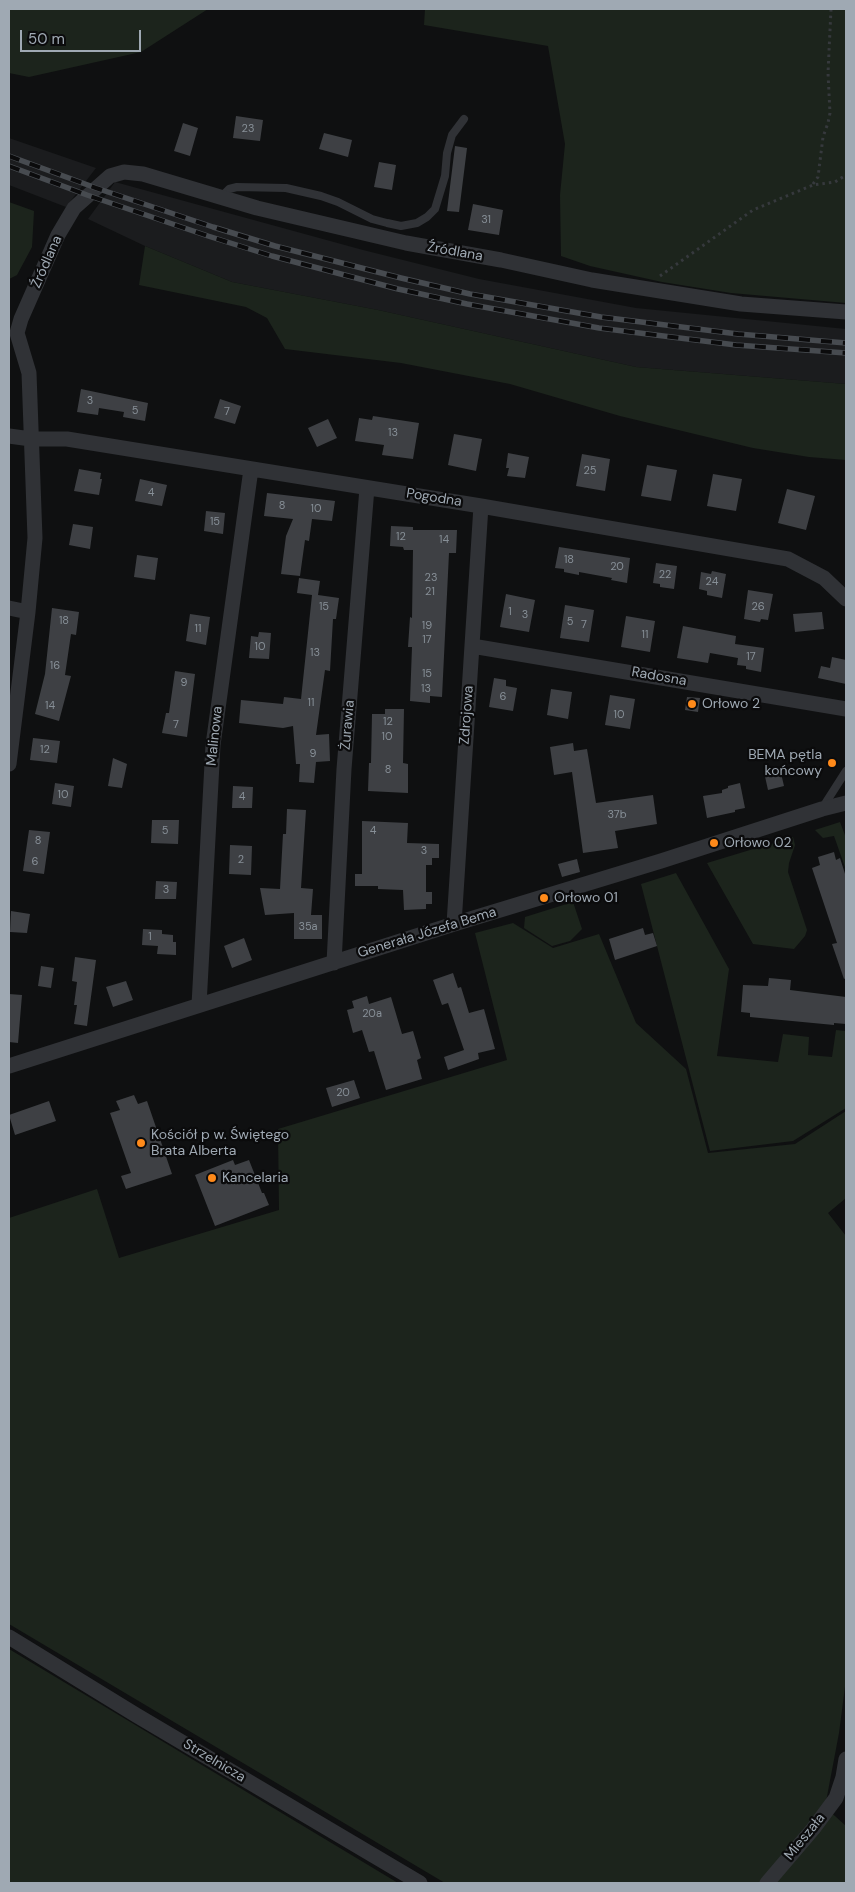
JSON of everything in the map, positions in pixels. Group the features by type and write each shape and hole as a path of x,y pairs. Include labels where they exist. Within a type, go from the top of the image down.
{"street":[{"name":"Źródlana","path":"9,764 28,612 36,522 29,373 13,333 58,235 74,208 110,176 124,172 143,174 257,208 406,243 639,288 741,304 846,312"},
{"name":"Pogodna","path":"9,436 31,439 68,439 482,506 788,559 824,578 846,600"},
{"name":"Malinowa","path":"199,1005 213,746 251,469"},
{"name":"Żurawia","path":"334,963 344,769 367,488"},
{"name":"Zdrojowa","path":"454,924 482,506"},
{"path":"9,608 28,612"},
{"name":"Radosna","path":"472,646 846,709"},
{"name":"Generała Józefa Bema","path":"9,1066 454,924 661,861 822,809 846,804"},
{"name":"Strzelnicza","path":"9,1637 136,1715 420,1883"},
{"name":"Mieszała","path":"767,1883 813,1829 841,1801 846,1759"}],"lane":[{"path":"221,197 229,189 237,187 286,188 321,196 380,221 401,226 412,224 424,220 435,208 445,176 447,153 452,135 464,119"},
{"path":"406,243 412,224"},
{"path":"822,809 846,771"}],"path":[{"path":"813,184 818,177 823,137 830,113 828,73 831,9"},
{"path":"639,288 753,210 813,184 835,182 846,175"}],"shaded area":[{"path":"9,9 208,9 141,52 29,77 9,73"},
{"path":"425,9 846,9 846,303 731,293 662,282 590,266 561,256 560,195 565,144 548,46 424,25"},
{"path":"9,138 96,168 66,207 9,185"},
{"path":"115,182 363,250 479,279 636,308 846,329 846,384 636,367 378,310 232,282 145,246 88,219"},
{"path":"9,202 34,211 32,247 17,275 9,279"},
{"path":"145,246 232,282 378,310 636,367 846,384 846,460 809,457 753,448 620,416 510,384 401,363 285,349 267,318 246,307 139,285"},
{"path":"840,822 846,838 846,870 834,836 823,838 815,830"},
{"path":"793,837 795,845 788,872 807,930 805,936 794,949 753,944 707,863"},
{"path":"676,873 729,969 717,1056 778,1062 783,1034 809,1037 808,1055 832,1057 836,1030 846,1031 846,1108 793,1141 710,1151 641,884"},
{"path":"573,902 582,929 570,941 552,946 524,928 525,917"},
{"path":"513,923 553,948 599,934 636,1023 686,1069 708,1153 795,1144 846,1111 846,1198 828,1213 846,1236 846,1679 839,1733 825,1807 846,1826 846,1883 445,1883 9,1624 9,1218 97,1189 119,1258 279,1210 278,1129 507,1060 475,933"},
{"path":"9,1649 398,1883 9,1883"}],"building":[{"path":"236,116 263,120 260,141 233,138"},
{"path":"183,123 198,128 190,156 174,151"},
{"path":"324,133 352,140 348,157 319,149"},
{"path":"455,146 467,148 459,212 447,211"},
{"path":"379,162 396,165 392,190 374,187"},
{"path":"473,204 503,210 499,235 468,230"},
{"path":"81,389 148,403 145,421 123,417 124,412 99,408 98,415 77,412"},
{"path":"220,399 241,406 235,424 214,418"},
{"path":"373,416 419,423 413,459 382,455 384,445 355,441 359,418 372,420"},
{"path":"328,419 337,438 317,447 308,428"},
{"path":"454,434 482,439 476,471 448,465"},
{"path":"508,453 529,457 525,478 507,476 509,468 506,468"},
{"path":"582,454 610,459 605,491 576,486"},
{"path":"647,465 677,470 671,501 641,496"},
{"path":"79,469 101,473 100,479 102,479 99,495 74,491"},
{"path":"713,474 742,479 736,511 707,506"},
{"path":"140,479 167,485 162,506 135,501"},
{"path":"787,489 815,496 806,530 778,523"},
{"path":"267,493 335,501 332,521 312,519 309,541 305,540 300,576 281,574 286,536 293,519 264,516"},
{"path":"206,511 225,513 223,534 204,531"},
{"path":"73,524 93,527 90,549 69,545"},
{"path":"391,526 413,527 413,530 457,530 456,553 449,553 442,697 430,696 430,703 410,701 412,647 408,647 410,617 412,618 413,550 404,550 403,547 390,546"},
{"path":"559,547 630,558 627,583 611,580 612,578 579,572 579,575 564,572 564,569 555,568"},
{"path":"137,555 158,558 155,580 134,577"},
{"path":"656,563 677,566 674,589 660,587 660,584 653,583"},
{"path":"712,571 726,574 722,598 707,595 707,591 699,589 701,572 711,574"},
{"path":"299,578 320,581 318,595 339,598 336,619 333,619 330,671 325,670 316,735 329,734 330,761 316,762 314,783 299,782 300,764 296,764 293,726 283,728 239,723 241,700 283,704 284,697 301,699 312,595 297,593"},
{"path":"748,590 773,594 768,620 761,619 760,622 744,619"},
{"path":"506,594 535,600 529,632 500,627"},
{"path":"565,605 594,610 589,642 560,638"},
{"path":"52,608 79,612 76,635 71,634 65,675 71,676 59,721 35,714 45,674"},
{"path":"822,612 824,629 795,632 793,614"},
{"path":"190,614 210,617 206,645 186,641"},
{"path":"626,616 655,621 650,652 621,647"},
{"path":"683,626 736,636 735,644 764,648 761,672 746,669 746,666 737,665 738,658 710,653 708,663 677,658"},
{"path":"259,632 271,633 269,659 249,658 251,636 258,637"},
{"path":"832,657 846,660 846,684 818,678 821,666 830,668"},
{"path":"175,671 195,674 187,737 162,733 166,713 169,713"},
{"path":"494,678 506,680 506,686 517,688 513,711 489,707"},
{"path":"551,689 572,692 568,719 547,715"},
{"path":"610,695 635,699 630,729 605,725"},
{"name":"Orłowo 2","path":"687,697 700,698 698,712 685,710"},
{"path":"385,709 404,709 403,763 408,764 408,793 368,791 369,763 371,763 372,714 385,714"},
{"path":"33,738 60,741 57,763 30,760"},
{"path":"573,743 574,751 587,749 596,803 653,795 657,824 615,831 618,848 583,853 572,772 554,775 550,747"},
{"path":"113,758 127,764 122,788 108,786"},
{"path":"780,769 784,786 768,790 764,772"},
{"path":"55,783 74,786 71,807 52,804"},
{"path":"740,783 745,808 707,818 703,796 722,793 722,790 728,788 728,786"},
{"path":"233,786 253,787 252,808 232,808"},
{"path":"287,809 306,810 301,888 313,889 311,915 322,915 322,939 294,939 294,913 265,915 260,888 280,889 283,834 286,834"},
{"path":"152,820 179,820 178,844 151,843"},
{"path":"362,821 408,823 407,843 439,844 439,858 432,858 432,865 426,865 426,892 432,892 432,904 426,904 426,909 404,910 403,890 378,889 378,886 355,886 355,874 362,874"},
{"path":"29,830 50,832 44,874 23,871"},
{"path":"230,845 252,846 251,875 229,874"},
{"path":"834,852 836,860 840,858 846,877 846,978 844,979 832,944 837,943 812,868 820,865 818,857"},
{"path":"577,859 580,872 562,877 558,864"},
{"path":"156,881 177,882 176,899 155,899"},
{"path":"11,911 30,914 27,933 10,932"},
{"path":"643,928 645,935 653,933 657,946 615,960 609,939"},
{"path":"143,929 162,930 162,934 173,935 173,942 176,942 176,955 157,954 158,946 142,945"},
{"path":"244,938 252,960 232,968 224,946"},
{"path":"75,957 96,960 87,1026 74,1024 77,1005 74,1005 77,982 72,981"},
{"path":"41,966 54,968 51,988 38,986"},
{"path":"453,973 458,988 461,987 469,1013 484,1009 495,1049 478,1053 479,1059 448,1070 444,1057 464,1050 448,1003 442,1005 433,980"},
{"path":"769,978 791,980 790,990 846,997 846,1024 834,1023 834,1025 750,1017 750,1013 741,1012 743,985 768,986"},
{"path":"126,981 133,1000 113,1007 106,987"},
{"path":"9,994 22,995 18,1043 9,1042"},
{"path":"367,996 369,1004 391,997 402,1034 413,1031 421,1058 417,1060 422,1079 386,1090 374,1051 369,1052 362,1030 353,1033 347,1010 354,1008 352,1001"},
{"path":"354,1080 360,1098 332,1107 326,1088"},
{"name":"Kościół p w. Świętego Brata Alberta","path":"134,1095 138,1104 147,1101 172,1174 126,1189 121,1176 131,1173 110,1113 120,1110 116,1101"},
{"path":"49,1101 56,1121 15,1135 9,1115"},
{"path":"233,1160 235,1165 249,1160 262,1193 264,1193 269,1205 215,1226 195,1175"}],"railway":[{"path":"9,156 96,188 275,246 470,294 601,317 738,334 846,343"},
{"path":"9,166 208,236 272,256 398,289 467,304 599,328 736,345 846,353"}],"place":[{"name":"Orłowo 2","path":"692,704"},
{"name":"BEMA pętla końcowy","path":"832,763"},
{"name":"Orłowo 02","path":"714,843"},
{"name":"Orłowo 01","path":"544,898"},
{"name":"Kościół p w. Świętego Brata Alberta","path":"141,1143"},
{"name":"Kancelaria","path":"212,1178"}]}
